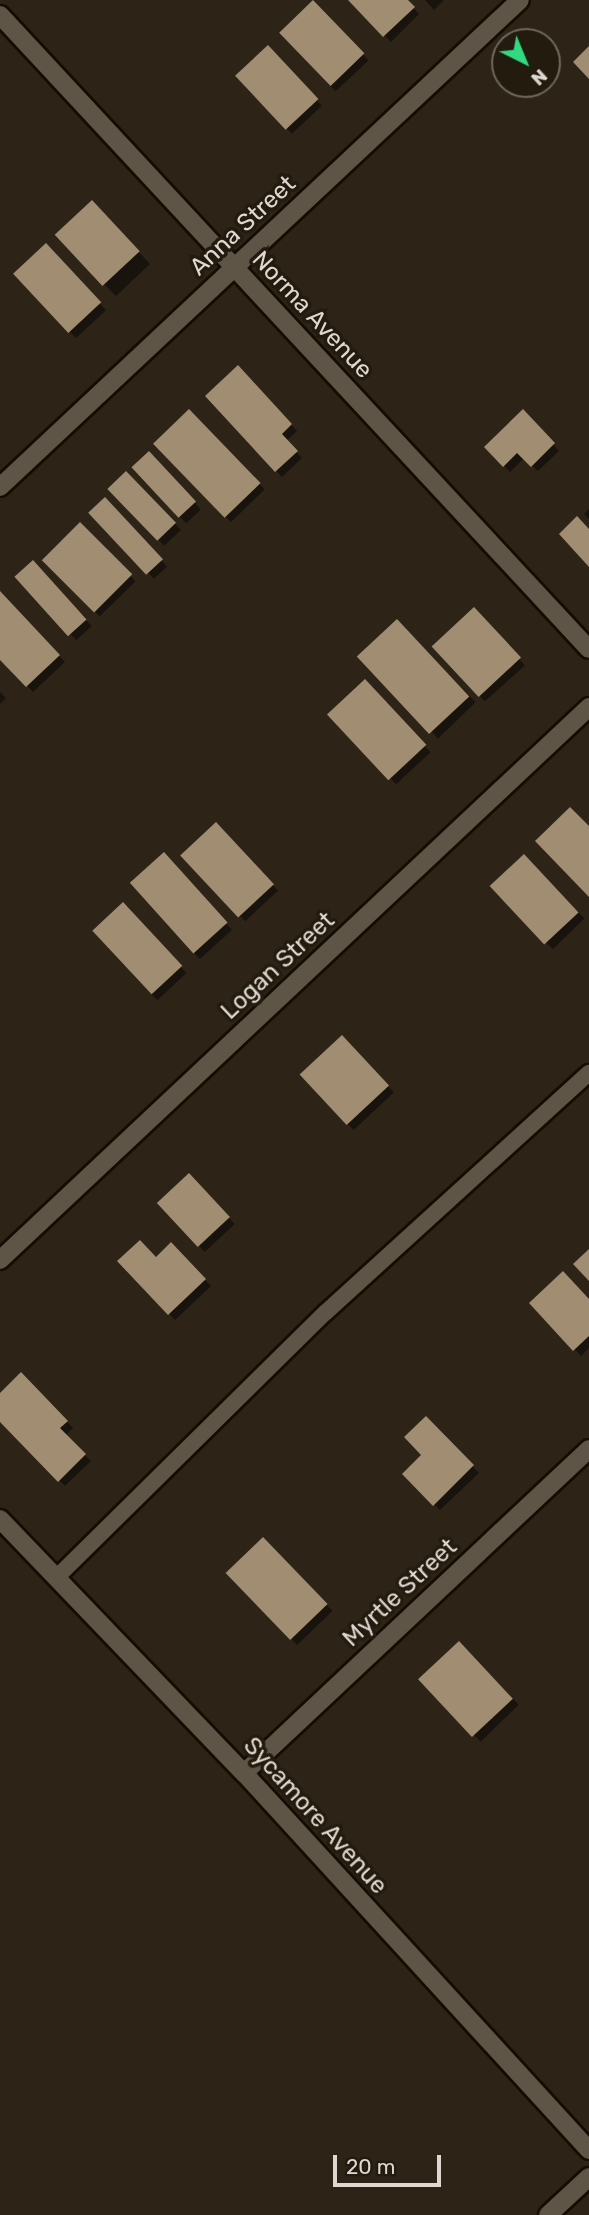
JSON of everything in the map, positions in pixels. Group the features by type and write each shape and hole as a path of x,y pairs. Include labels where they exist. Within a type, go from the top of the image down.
{"street":[{"name":"Anna Street","path":"0,487 520,0"},
{"name":"Norma Avenue","path":"0,15 589,649"},
{"name":"Logan Street","path":"0,1260 589,707"},
{"name":"Myrtle Street","path":"244,1773 589,1449"},
{"name":"Sycamore Avenue","path":"0,1520 244,1773 589,2150"},
{"path":"548,2215 589,2176"}],"lane":[{"path":"57,1577 326,1314 589,1073"}],"building":[{"path":"313,0 364,53 331,86 279,33"},
{"path":"348,0 408,0 415,7 383,37"},
{"path":"268,45 318,99 286,130 235,76"},
{"path":"589,46 589,79 573,62"},
{"path":"92,200 140,251 102,286 55,235"},
{"path":"46,243 101,302 68,333 13,274"},
{"path":"238,365 292,424 282,434 298,451 275,472 205,396"},
{"path":"189,409 261,483 225,518 153,444"},
{"path":"523,409 555,443 531,467 517,453 503,467 484,447"},
{"path":"149,451 196,501 179,518 131,467"},
{"path":"126,471 176,523 157,541 107,489"},
{"path":"105,497 163,559 146,575 88,513"},
{"path":"577,516 589,529 589,567 559,534"},
{"path":"80,522 132,574 94,613 42,560"},
{"path":"33,560 87,619 68,636 14,577"},
{"path":"0,591 60,655 26,687 0,660"},
{"path":"474,607 521,657 479,697 432,647"},
{"path":"397,619 469,697 429,734 357,657"},
{"path":"365,679 426,745 388,780 327,714"},
{"path":"570,807 589,826 589,897 535,841"},
{"path":"216,822 274,884 238,918 180,855"},
{"path":"164,852 228,923 193,953 130,883"},
{"path":"524,854 579,913 544,945 490,886"},
{"path":"123,902 182,966 152,994 92,931"},
{"path":"342,1035 389,1085 347,1125 300,1075"},
{"path":"189,1173 230,1217 198,1247 157,1203"},
{"path":"140,1240 156,1257 171,1242 206,1279 168,1315 117,1261"},
{"path":"589,1249 589,1281 573,1264"},
{"path":"563,1271 589,1299 589,1336 573,1351 529,1303"},
{"path":"21,1372 68,1421 60,1428 86,1454 58,1482 0,1422 0,1393"},
{"path":"426,1416 474,1465 433,1506 402,1474 421,1455 404,1437"},
{"path":"263,1537 328,1604 290,1640 226,1573"},
{"path":"459,1641 513,1699 472,1737 418,1679"}]}
